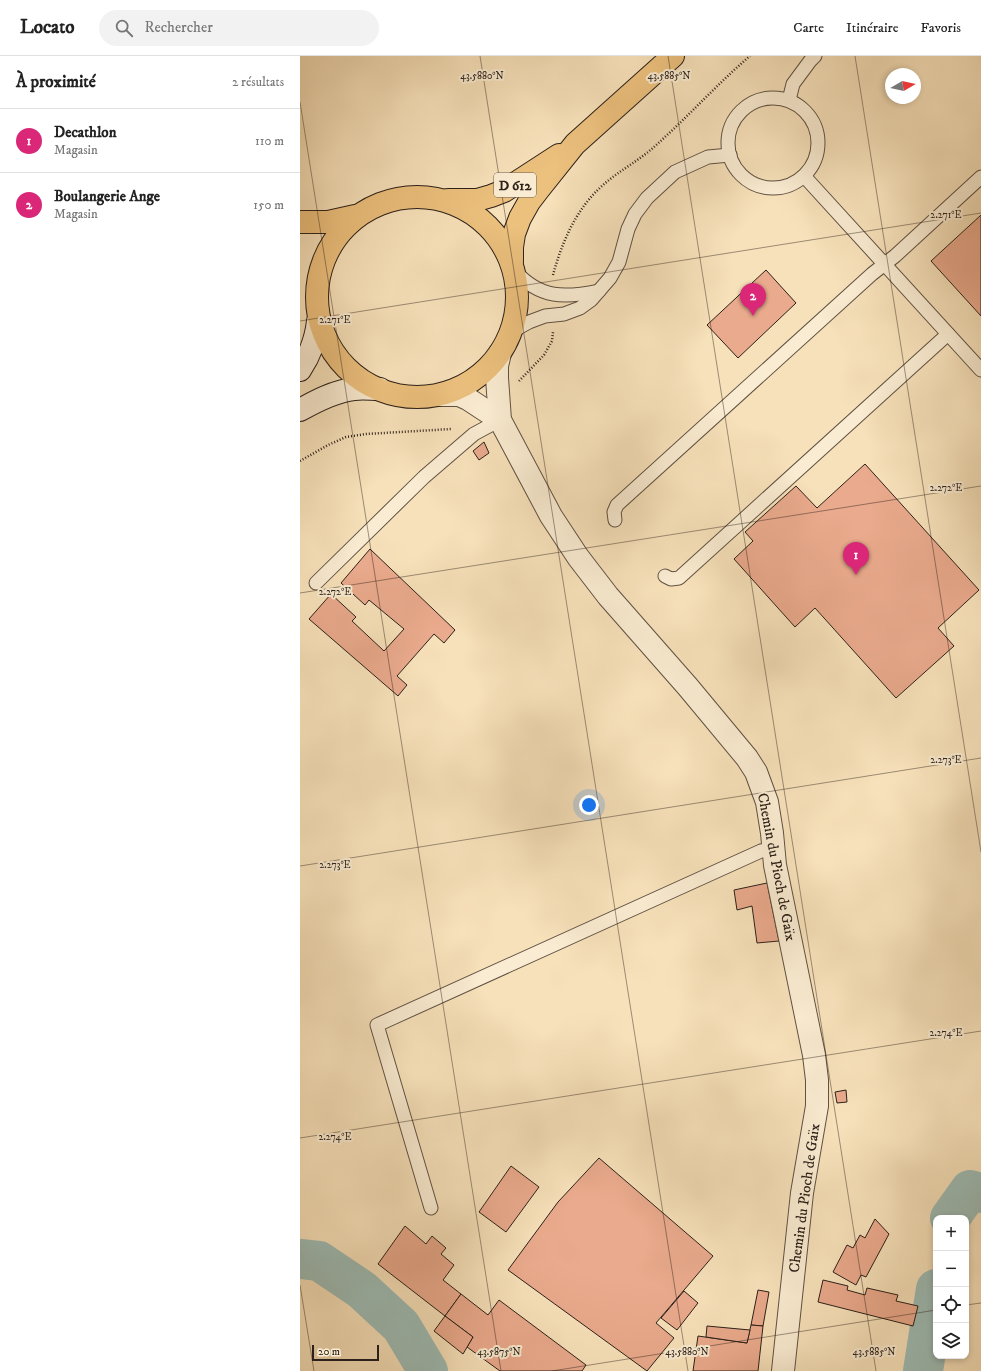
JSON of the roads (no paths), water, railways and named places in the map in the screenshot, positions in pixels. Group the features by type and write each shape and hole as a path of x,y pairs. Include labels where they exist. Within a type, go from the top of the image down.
{"main road":[{"name":"D 612","path":"445,200 477,200 504,191 575,144 673,56"},
{"name":"D 612","path":"514,267 512,247 514,234 520,218 534,196 575,144"},
{"path":"300,271 304,276 318,312 325,339 342,364 362,382 380,389 414,398 441,395 464,386 484,372 504,345 517,305 514,267 503,243 487,224 468,211 445,200 429,197 400,198 370,208 355,216 335,234 324,255 316,279 318,312"},
{"path":"300,222 328,222 355,216"}],"street":[{"path":"300,370 316,336 318,312"},
{"name":"Chemin du Pioch de Gaïx","path":"504,345 497,366 500,420 552,516 578,557 608,596 688,687 742,752 756,772 767,802 775,865 814,1055 817,1080 817,1106 802,1194 783,1371"},
{"path":"300,410 314,402 341,392 354,389 380,389"},
{"name":"Chemin du Pioch de Gaïx","path":"441,395 459,396 468,399 500,420"}],"lane":[{"path":"789,100 794,84 810,61 816,56"},
{"path":"774,98 789,100 801,107 812,119 818,133 818,149 814,164 804,176 791,185 776,188 761,187 747,180 736,169 730,155 728,141 731,127 738,115 748,105 760,99 774,98"},
{"path":"504,345 518,328 537,319 564,314 580,308 591,300 610,278 619,262 628,229 635,214 647,198 675,172 708,157 730,155"},
{"path":"804,176 981,370"},
{"path":"615,520 614,512 617,505 981,177"},
{"path":"514,267 524,281 552,294 564,296 579,295 599,290"},
{"path":"665,576 671,579 679,578 948,334"},
{"path":"316,583 441,463 474,434 500,420"},
{"path":"431,1208 377,1025 761,851 773,849"}],"waterway":[{"path":"952,1215 970,1190 981,1193"},
{"path":"300,1259 319,1261 362,1290 401,1326 428,1371"},
{"path":"923,1371 933,1308"}],"place":[{"name":"Boulangerie Ange","path":"753,316"},
{"name":"Decathlon","path":"856,575"}]}
